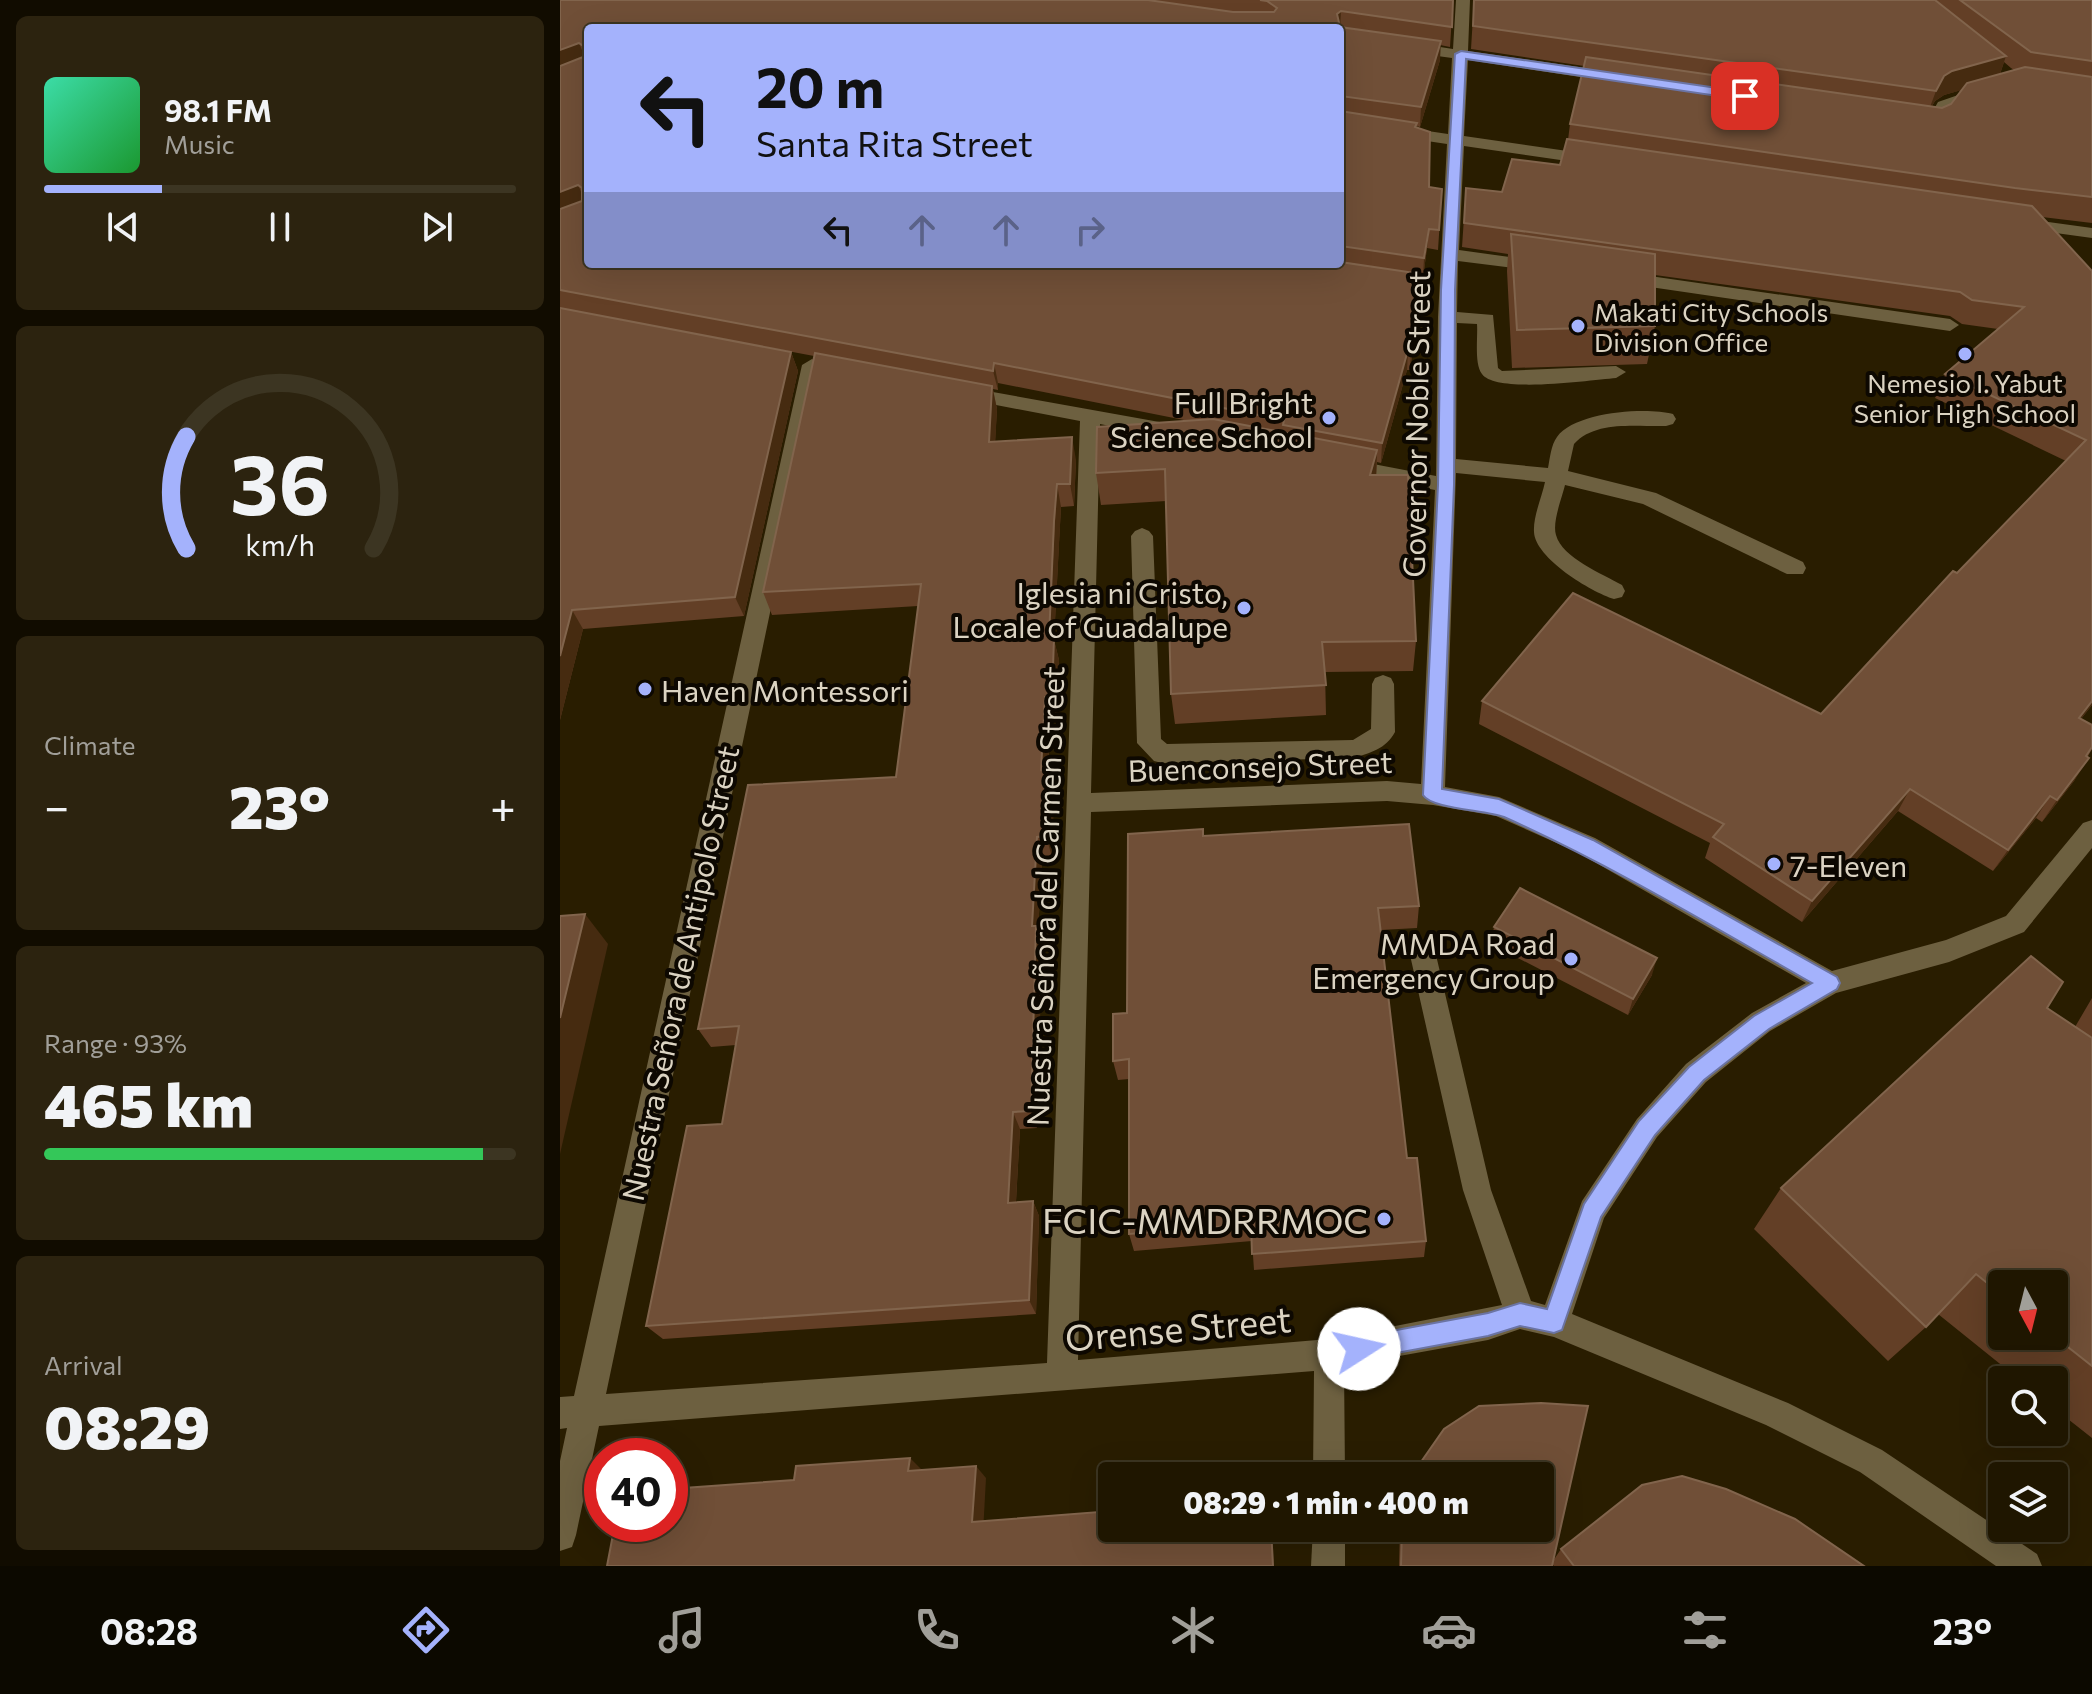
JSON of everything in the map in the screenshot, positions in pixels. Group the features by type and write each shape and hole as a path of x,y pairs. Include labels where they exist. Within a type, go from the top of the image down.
{"street":[{"name":"Governor Noble Street","path":"1433,795 1446,475 1447,317 1440,289 1449,254 1467,2"},
{"path":"1385,44 1634,80"},
{"path":"1903,119 1934,124 1944,105 1951,101 2005,86"},
{"path":"1344,124 1615,163"},
{"path":"2004,220 2092,233"},
{"path":"1449,254 1560,269"},
{"path":"1607,276 1950,325"},
{"path":"1447,317 1483,318 1488,321 1489,370 1495,376 1507,379 1616,372"},
{"name":"Nuestra Señora de Antipolo Street","path":"560,1535 572,1412 812,365"},
{"path":"951,391 1184,434"},
{"name":"Nuestra Señora del Carmen Street","path":"1062,1377 1090,416"},
{"path":"1614,591 1565,561 1552,549 1544,533 1564,442 1569,434 1579,428 1666,419"},
{"path":"1328,462 1446,475 1558,476 1649,498 1795,568"},
{"path":"1142,536 1149,743 1162,754 1181,756 1353,749 1371,743 1383,732 1383,684"},
{"path":"1353,749 1355,793"},
{"path":"1180,799 1181,756"},
{"name":"Buenconsejo Street","path":"1079,803 1355,793 1433,795 1499,807 1586,845 1830,983"},
{"path":"1554,1322 1592,1211 1647,1128 1696,1073 1761,1022 1830,983 1949,951 2015,924 2092,830"},
{"path":"1423,955 1477,1190 1520,1314 1554,1322 1777,1414 1871,1461 2025,1566"},
{"name":"Orense Street","path":"572,1412 1062,1377 1329,1354 1488,1325 1520,1314"},
{"path":"1329,1354 1329,1462"},
{"path":"1328,1566 1329,1542"}],"building":[{"path":"560,0 1148,0 1233,12 1274,12 1277,8 1260,0 1453,0 1452,27 1341,11 1337,14 1339,24 584,24 584,268 1344,268 1344,263 1422,274 1411,350 1408,350 1382,443 1283,425 1284,420 994,363 993,371 560,290 560,209 582,201 582,188 578,185 560,192 560,66 583,57 583,46 579,43 560,50"},
{"path":"1474,0 1935,0 2006,56 1952,71 1944,76 1936,91 1473,26"},
{"path":"1960,0 2092,0 2092,61 2031,52"},
{"path":"1344,28 1441,41 1421,107 1344,97"},
{"path":"1586,57 1942,108 1951,104 1967,83 2025,67 2092,77 2092,197 1570,124"},
{"path":"1344,112 1417,123 1415,127 1430,132 1429,187 1442,189 1439,230 1429,229 1424,258 1344,247"},
{"path":"1567,139 2032,206 2092,271 2092,701 2079,718 2092,725 2092,747 2086,756 2089,758 2057,800 2050,796 2008,850 1910,789 1812,901 1713,837 1724,824 1482,701 1573,593 1821,714 1953,571 1957,573 2086,440 1945,374 2024,307 1972,300 1960,292 1464,223 1466,188 1502,192 1512,159 1560,165"},
{"path":"1511,234 1655,254 1655,326 1517,330"},
{"path":"560,308 791,352 735,597 572,610 560,656"},
{"path":"815,353 992,386 989,442 1072,437 1070,484 1057,484 1054,521 1049,638 1054,638 1052,697 1045,697 1041,770 1049,769 1046,836 1037,837 1032,926 1036,926 1031,1111 1013,1112 1008,1203 1033,1201 1029,1300 646,1326 687,1126 722,1124 739,1026 698,1029 748,785 896,777 921,584 763,592"},
{"path":"1213,419 1377,450 1370,475 1408,475 1416,641 1322,642 1326,685 1171,694 1165,469 1096,473 1097,427"},
{"path":"1409,824 1419,906 1378,908 1407,1158 1417,1158 1426,1241 1252,1254 1251,1224 1129,1234 1129,1059 1113,1061 1113,1014 1127,1013 1128,834 1203,829 1203,836"},
{"name":"MMDA Road Emergency Group","path":"1520,888 1657,958 1633,999 1494,927"},
{"path":"585,914 560,1018 560,916"},
{"path":"2031,956 2063,982 2047,1008 2092,1038 2092,1366 2068,1347 2068,1270 1988,1270 1988,1284 1976,1274 1926,1327 1781,1188"},
{"path":"1541,1403 1588,1406 1552,1566 1401,1566 1402,1542 1554,1542 1554,1462 1421,1462 1444,1429 1479,1406"},
{"path":"910,1458 908,1471 976,1466 972,1522 1098,1512 1098,1542 1272,1542 1273,1566 607,1566 612,1542 688,1542 688,1488 794,1480 796,1466"},
{"path":"1682,1476 1726,1489 1795,1519 1864,1566 1574,1566 1561,1549 1642,1485"}],"place":[{"name":"Makati City Schools Division Office","path":"1578,326"},
{"name":"Nemesio I. Yabut Senior High School","path":"1965,354"},
{"name":"Full Bright Science School","path":"1329,418"},
{"name":"Iglesia ni Cristo, Locale of Guadalupe","path":"1244,608"},
{"name":"Haven Montessori","path":"645,689"},
{"name":"7-Eleven","path":"1774,864"},
{"name":"MMDA Road Emergency Group","path":"1571,959"},
{"name":"FCIC-MMDRRMOC","path":"1384,1219"}],"route":[{"path":"1359,1349 1488,1325 1520,1314 1554,1322 1592,1211 1647,1128 1696,1073 1761,1022 1830,983 1586,845 1499,807 1433,795 1446,485 1448,290 1461,54 1745,96"}]}
